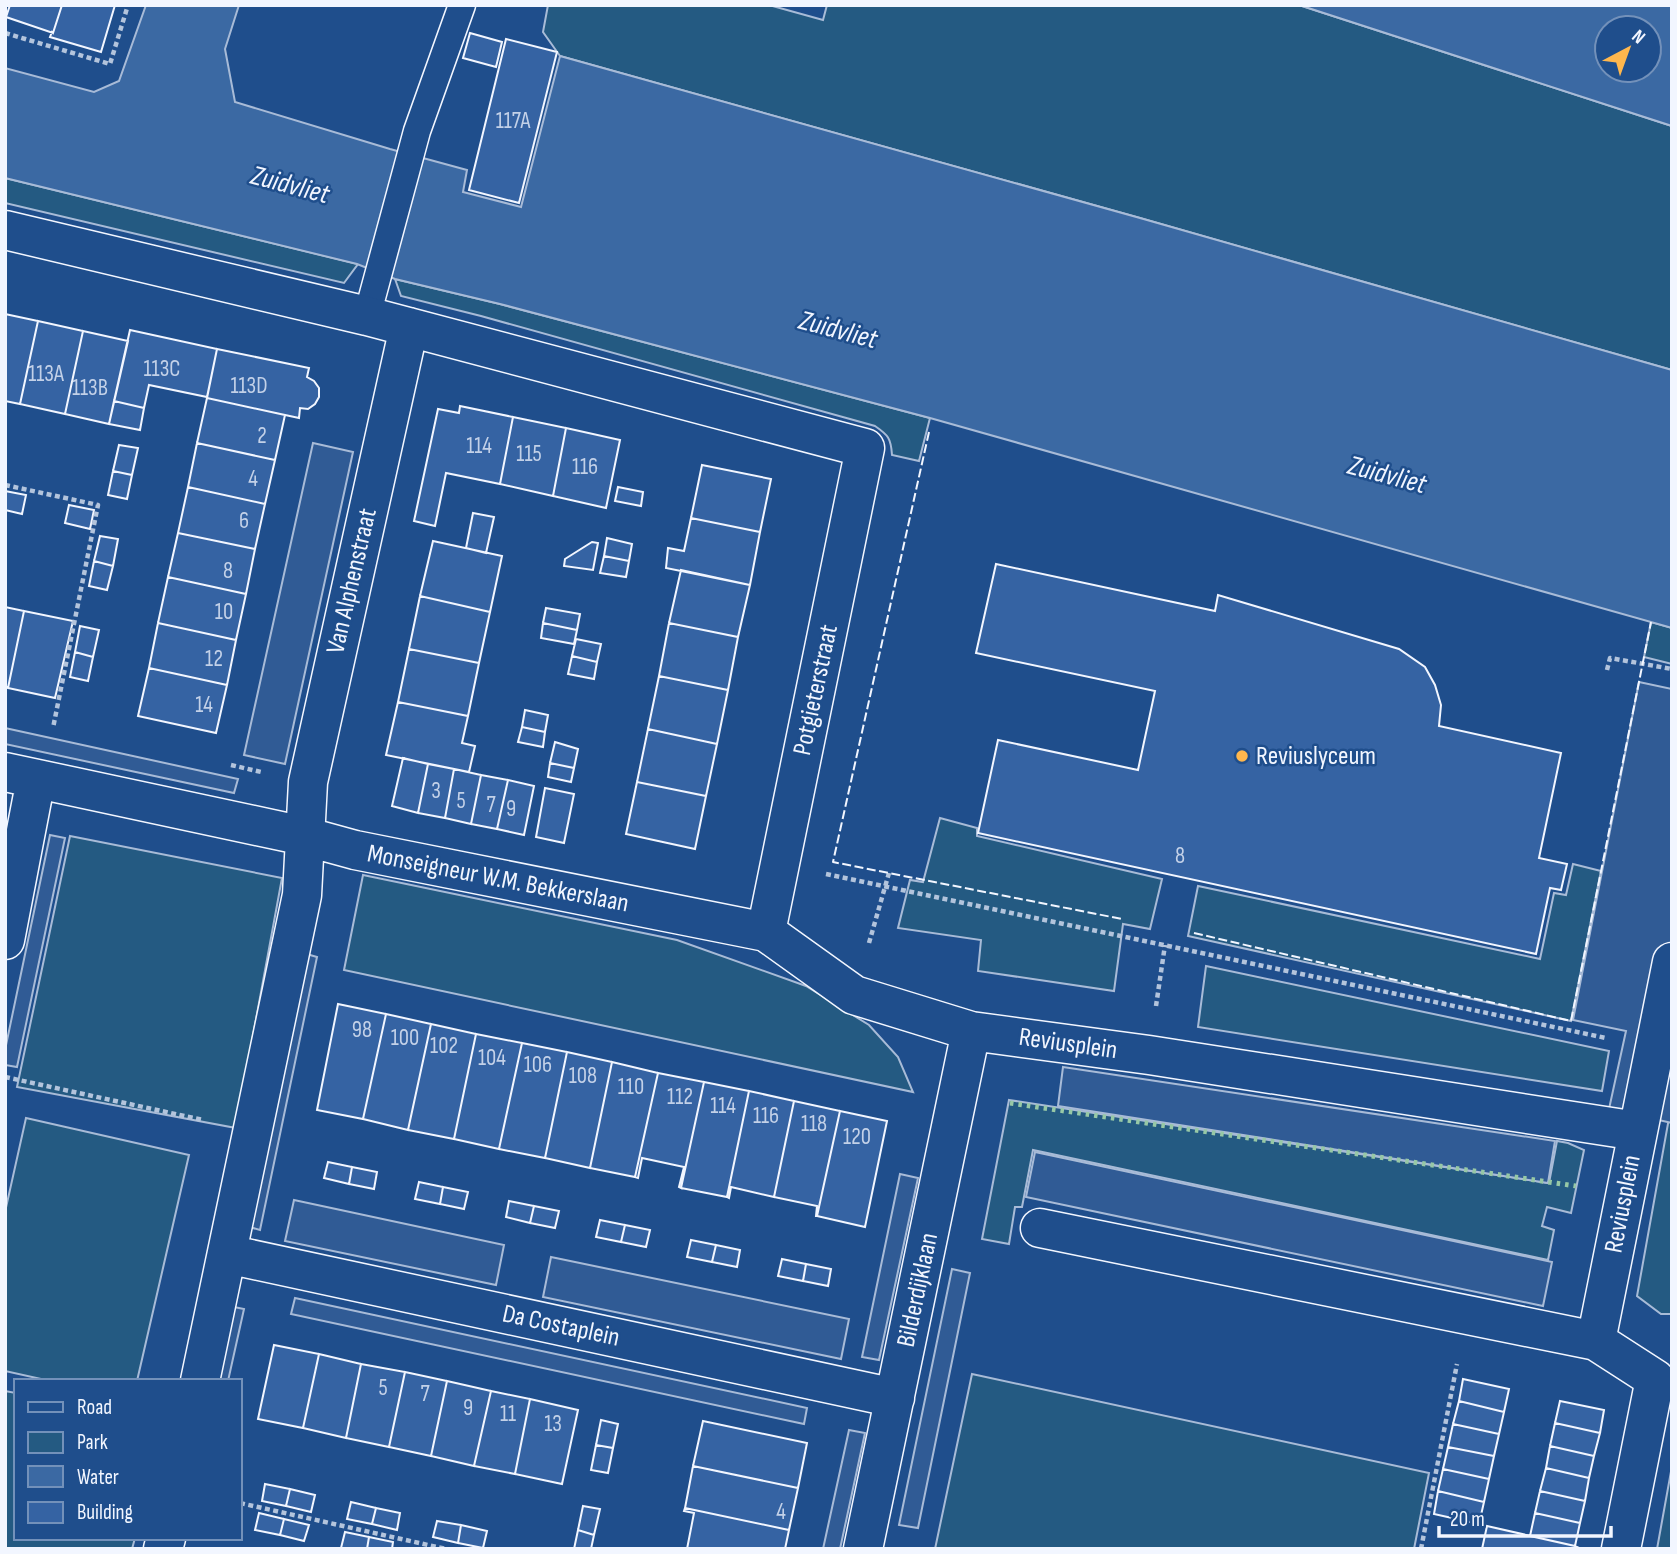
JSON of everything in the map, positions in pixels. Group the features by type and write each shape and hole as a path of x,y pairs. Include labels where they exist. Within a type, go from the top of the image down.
{"street":[{"path":"5,230 409,327"},
{"name":"Potgieterstraat","path":"409,327 865,448 766,932"},
{"name":"Van Alphenstraat","path":"304,836 308,782 409,327"},
{"path":"5,940 21,776"},
{"name":"Monseigneur W.M. Bekkerslaan","path":"21,776 304,836 355,850 766,932 854,995 971,1031"},
{"path":"200,1379 302,895 304,836"},
{"path":"1637,1131 1672,962"},
{"name":"Reviusplein","path":"971,1031 1149,1055 1637,1131 1596,1341"},
{"name":"Bilderdijklaan","path":"863,1549 971,1031"},
{"path":"1040,1228 1596,1341 1655,1379 1621,1549"},
{"name":"Da Costaplein","path":"227,1254 895,1398"}],"lane":[{"path":"367,316 416,131 462,5"}],"path":[{"path":"5,33 110,64 128,5"},
{"path":"5,485 98,505 52,728"},
{"path":"1607,670 1609,658 1672,669"},
{"path":"780,864 1654,1048"},
{"path":"854,995 889,873"},
{"path":"1149,1055 1165,945"},
{"path":"5,1077 253,1131"},
{"path":"1420,1549 1467,1315"},
{"path":"242,1503 446,1549"}],"green space":[{"path":"548,5 769,5 823,20 827,5 1299,5 1672,126 1672,370 560,56 543,32"},
{"path":"5,178 358,264 344,283 5,203"},
{"path":"395,279 500,304 930,418 919,461 892,455 888,438 875,426 401,296"},
{"path":"1651,622 1672,628 1672,664 1644,657"},
{"path":"940,818 977,828 977,836 1162,879 1150,929 1123,924 1114,991 978,971 981,940 898,928 910,880 923,882"},
{"path":"70,836 282,878 236,1128 17,1087"},
{"path":"1573,864 1601,871 1571,1021 1188,936 1198,886 1540,959 1554,893 1566,895"},
{"path":"363,875 677,940 806,986 869,1025 898,1057 913,1092 344,970"},
{"path":"1206,966 1609,1051 1602,1091 1198,1027"},
{"path":"1009,1100 1549,1183 1557,1141 1584,1150 1571,1213 1547,1207 1542,1226 1554,1230 1548,1260 1033,1150 1022,1207 1015,1207 1009,1244 982,1239"},
{"path":"26,1118 189,1155 137,1379 41,1379 5,1371 5,1212"},
{"path":"1669,1118 1672,1118 1672,1314 1661,1314 1637,1296"},
{"path":"972,1374 1429,1473 1414,1549 935,1549"},
{"path":"5,1391 14,1393 14,1540 134,1540 132,1549 5,1549"},
{"path":"1672,1466 1672,1549 1657,1549"}],"shaded area":[{"path":"313,443 353,452 285,764 244,755"},
{"path":"1639,682 1672,689 1672,1123 1609,1109 1626,1031 1573,1020"},
{"path":"5,728 238,779 234,793 5,744"},
{"path":"50,835 65,838 17,1067 5,1065 5,1050"},
{"path":"303,953 317,957 260,1230 246,1226"},
{"path":"1063,1067 1555,1141 1548,1183 1058,1106"},
{"path":"1035,1152 1552,1262 1543,1306 1026,1197"},
{"path":"900,1174 918,1178 879,1360 862,1357"},
{"path":"294,1200 504,1245 496,1285 285,1241"},
{"path":"551,1257 849,1319 841,1359 543,1297"},
{"path":"952,1269 970,1273 918,1528 899,1525"},
{"path":"295,1298 807,1408 804,1424 291,1314"},
{"path":"229,1306 244,1309 228,1379 213,1379"},
{"path":"849,1430 865,1433 840,1549 823,1549"}],"water":[{"name":"Zuidvliet","path":"146,5 239,5 225,49 235,102 467,170 463,192 521,207 560,56 1672,370 1672,628 930,418 500,304 395,279 357,264 5,178 5,68 94,92 119,81"},
{"path":"1299,5 1672,5 1672,126"}],"building":[{"path":"10,5 62,5 53,33 6,17"},
{"path":"62,5 115,5 101,52 50,37"},
{"path":"470,33 502,42 496,67 463,58"},
{"path":"506,39 557,52 519,203 469,190"},
{"path":"5,314 38,321 20,404 5,401"},
{"path":"38,321 83,331 65,414 20,404"},
{"path":"130,330 217,349 207,397 149,385 144,408 114,401"},
{"path":"83,331 128,341 109,424 65,414"},
{"path":"217,349 309,368 307,377 319,388 319,397 308,409 300,408 299,418 207,398"},
{"path":"207,398 285,415 275,460 197,443"},
{"path":"114,401 144,408 140,430 109,424"},
{"path":"460,406 513,417 500,484 446,473 435,526 414,521 438,409 459,413"},
{"path":"513,417 566,428 553,496 500,484"},
{"path":"566,428 620,440 606,508 553,496"},
{"path":"197,443 275,460 265,504 188,487"},
{"path":"119,445 138,448 132,475 113,471"},
{"path":"702,465 771,479 760,532 691,518"},
{"path":"113,471 132,475 127,499 108,495"},
{"path":"188,487 265,504 255,549 178,533"},
{"path":"618,487 643,492 641,506 615,501"},
{"path":"5,491 26,495 22,514 5,510"},
{"path":"69,505 94,510 90,529 65,523"},
{"path":"473,513 494,517 486,553 466,548"},
{"path":"691,518 760,532 750,585 666,568 668,548 684,551"},
{"path":"178,533 255,549 246,594 168,577"},
{"path":"100,536 118,539 113,566 94,561"},
{"path":"607,538 632,544 629,561 604,556"},
{"path":"433,541 502,556 490,612 420,596"},
{"path":"592,542 598,543 593,570 564,566 565,559"},
{"path":"604,556 629,561 626,577 600,573"},
{"path":"94,561 113,566 107,590 89,586"},
{"path":"996,564 1215,611 1218,595 1399,649 1425,667 1435,685 1441,705 1439,726 1561,753 1539,858 1567,864 1561,890 1550,888 1536,954 978,833 998,740 1138,770 1155,691 976,653"},
{"path":"681,570 750,585 738,637 669,623"},
{"path":"168,577 246,594 236,640 158,623"},
{"path":"420,596 490,612 479,663 409,649"},
{"path":"5,607 24,611 8,688 5,687"},
{"path":"546,608 580,614 577,630 543,623"},
{"path":"24,611 73,621 55,698 8,688"},
{"path":"158,623 236,640 227,685 149,668"},
{"path":"543,623 577,630 574,644 541,638"},
{"path":"669,623 738,637 728,690 659,676"},
{"path":"80,626 99,630 93,657 75,652"},
{"path":"576,639 601,644 597,662 572,656"},
{"path":"409,649 479,663 468,716 398,702"},
{"path":"75,652 93,657 88,681 70,677"},
{"path":"572,656 597,662 594,679 568,674"},
{"path":"149,668 227,685 216,733 138,716"},
{"path":"659,676 728,690 717,744 648,729"},
{"path":"398,702 468,716 462,743 475,746 469,772 386,755"},
{"path":"525,710 548,715 545,732 522,727"},
{"path":"522,727 545,732 543,747 518,742"},
{"path":"648,729 717,744 706,796 637,782"},
{"path":"555,742 578,749 574,768 550,763"},
{"path":"403,758 428,764 418,813 392,806"},
{"path":"550,763 574,768 571,782 548,777"},
{"path":"428,764 454,769 445,818 418,813"},
{"path":"454,769 481,775 471,824 445,818"},
{"path":"481,775 508,780 497,829 471,824"},
{"path":"508,780 534,786 524,835 497,829"},
{"path":"637,782 706,796 695,849 626,834"},
{"path":"545,788 574,794 564,843 536,837"},
{"path":"338,1004 386,1014 363,1119 317,1110"},
{"path":"386,1014 431,1024 408,1130 363,1119"},
{"path":"431,1024 476,1034 454,1139 408,1130"},
{"path":"476,1034 522,1043 499,1149 454,1139"},
{"path":"522,1043 567,1052 545,1158 499,1149"},
{"path":"567,1052 612,1062 590,1168 545,1158"},
{"path":"612,1062 658,1073 635,1177 590,1168"},
{"path":"658,1073 704,1082 681,1188 679,1187 684,1167 642,1158 638,1178 635,1177"},
{"path":"704,1082 749,1091 727,1197 681,1188"},
{"path":"749,1091 794,1101 774,1197 731,1187 729,1198 727,1197"},
{"path":"794,1101 840,1111 817,1216 817,1206 774,1197"},
{"path":"840,1111 887,1121 865,1227 817,1216"},
{"path":"328,1162 352,1167 349,1184 324,1178"},
{"path":"352,1167 377,1172 374,1189 349,1184"},
{"path":"419,1182 443,1187 440,1204 415,1199"},
{"path":"443,1187 468,1192 464,1209 440,1204"},
{"path":"509,1201 534,1206 530,1223 506,1217"},
{"path":"534,1206 559,1211 555,1228 530,1223"},
{"path":"600,1220 625,1225 621,1242 596,1237"},
{"path":"625,1225 650,1230 646,1247 621,1242"},
{"path":"691,1240 716,1245 712,1262 687,1257"},
{"path":"716,1245 740,1250 737,1267 712,1262"},
{"path":"782,1259 806,1264 803,1281 778,1276"},
{"path":"806,1264 831,1269 828,1286 803,1281"},
{"path":"274,1345 319,1354 303,1428 258,1419"},
{"path":"319,1354 361,1364 346,1438 303,1428"},
{"path":"361,1364 405,1372 389,1447 346,1438"},
{"path":"405,1372 447,1381 431,1456 389,1447"},
{"path":"1463,1379 1509,1389 1504,1412 1459,1401"},
{"path":"447,1381 491,1391 474,1466 431,1456"},
{"path":"491,1391 530,1399 515,1474 474,1466"},
{"path":"530,1399 578,1410 562,1484 515,1474"},
{"path":"1459,1401 1504,1412 1499,1434 1453,1424"},
{"path":"1560,1401 1604,1410 1600,1433 1555,1423"},
{"path":"601,1420 618,1424 613,1448 596,1445"},
{"path":"703,1421 807,1443 798,1488 693,1466"},
{"path":"1555,1423 1600,1433 1594,1456 1550,1446"},
{"path":"1453,1424 1499,1434 1494,1456 1448,1447"},
{"path":"596,1445 613,1448 608,1473 591,1470"},
{"path":"1550,1446 1594,1456 1589,1478 1546,1468"},
{"path":"1448,1447 1494,1456 1489,1479 1443,1469"},
{"path":"693,1466 798,1488 789,1530 685,1508"},
{"path":"1546,1468 1589,1478 1585,1501 1540,1491"},
{"path":"1443,1469 1489,1479 1484,1502 1438,1491"},
{"path":"265,1484 290,1489 286,1506 262,1501"},
{"path":"290,1489 315,1495 311,1512 286,1506"},
{"path":"1438,1491 1484,1502 1479,1524 1434,1514"},
{"path":"1540,1491 1585,1501 1580,1523 1535,1513"},
{"path":"351,1502 376,1508 372,1524 347,1519"},
{"path":"583,1506 600,1509 594,1535 578,1530"},
{"path":"376,1508 400,1513 397,1530 372,1524"},
{"path":"685,1508 789,1530 785,1549 687,1549 694,1513 684,1511"},
{"path":"259,1513 284,1519 280,1535 255,1530"},
{"path":"1535,1513 1580,1523 1575,1546 1530,1536"},
{"path":"284,1519 309,1525 304,1541 280,1535"},
{"path":"437,1521 461,1525 458,1543 433,1537"},
{"path":"461,1525 487,1531 483,1548 458,1543"},
{"path":"1487,1526 1575,1546 1581,1549 1482,1549"},
{"path":"578,1530 594,1535 591,1549 574,1549"},
{"path":"345,1532 369,1537 367,1549 341,1548"},
{"path":"369,1537 393,1542 392,1549 367,1549"}],"hedge":[{"path":"1010,1103 1576,1186"}],"fence":[{"path":"929,432 833,862 1122,919"},
{"path":"1194,933 1571,1021 1651,622"}],"place":[{"name":"Reviuslyceum","path":"1242,756"}]}
